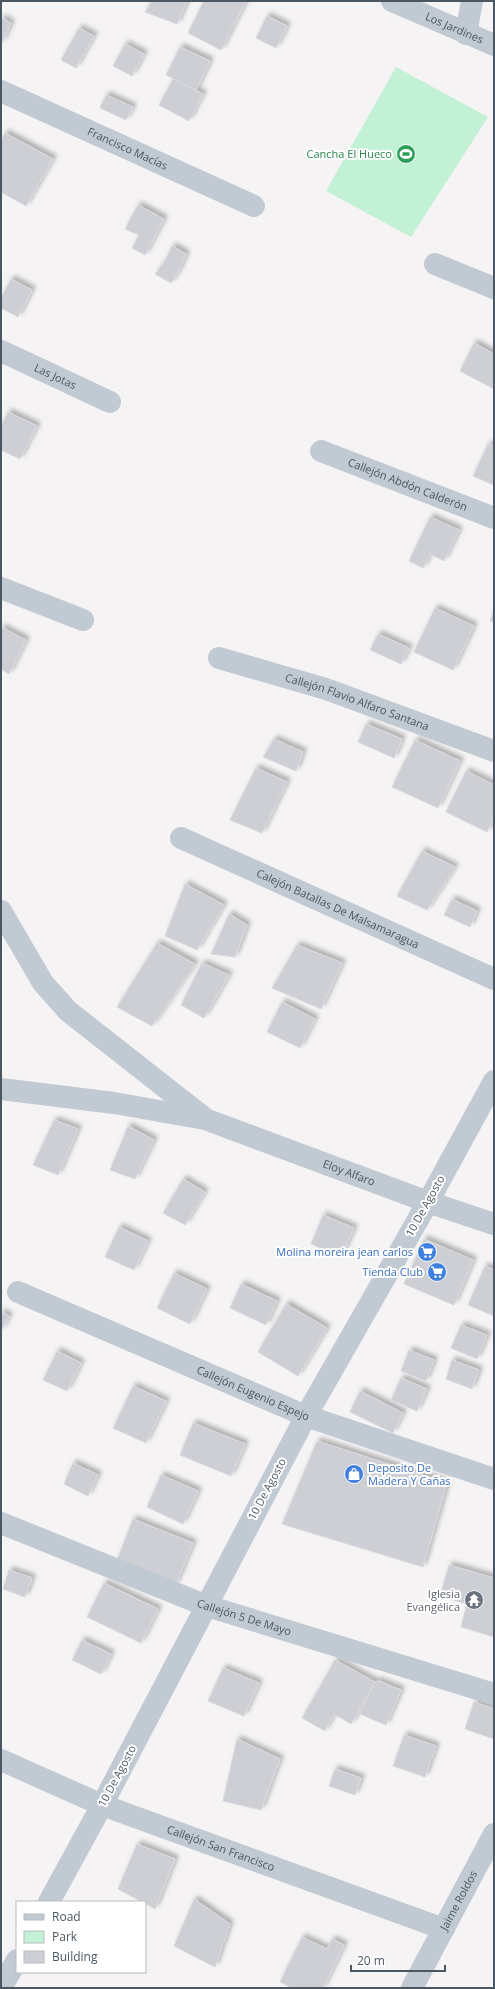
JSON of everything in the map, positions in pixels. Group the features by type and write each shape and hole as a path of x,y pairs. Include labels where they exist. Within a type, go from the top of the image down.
{"street":[{"name":"Los Jardines","path":"392,1 494,45"},
{"path":"466,34 472,1"},
{"name":"Francisco Macías","path":"1,91 254,206"},
{"path":"435,264 494,288"},
{"name":"Las Jotas","path":"1,351 110,402"},
{"name":"Callejón Abdón Calderón","path":"321,451 494,518"},
{"path":"1,588 83,620"},
{"name":"Callejón Flavio Alfaro Santana","path":"219,658 326,689 494,751"},
{"name":"Calejón Batallas De Malsamaragua","path":"182,838 494,979"},
{"path":"1,911 43,983 68,1011 205,1119"},
{"name":"10 De Agosto","path":"50,1901 102,1805 306,1416 428,1202 494,1081"},
{"path":"1,1089 114,1103 205,1119"},
{"name":"Eloy Alfaro","path":"205,1119 428,1202 494,1224"},
{"name":"Callejón Eugenio Espejo","path":"18,1292 306,1416 494,1479"},
{"name":"Callejón 5 De Mayo","path":"1,1523 207,1606 494,1694"},
{"name":"Callejón San Francisco","path":"1,1760 102,1805 444,1929"},
{"name":"Jaime Roldos","path":"412,1988 494,1834"},
{"path":"1,1988 16,1962"}],"green space":[{"name":"Cancha El Hueco","path":"396,67 488,117 411,237 326,191"}],"building":[{"path":"152,1 187,1 177,24 145,12"},
{"path":"204,1 246,1 221,50 188,33"},
{"path":"267,16 287,26 276,48 256,38"},
{"path":"1,18 11,23 2,43 1,43"},
{"path":"79,28 94,36 76,68 61,60"},
{"path":"125,44 144,54 132,76 113,66"},
{"path":"180,47 210,61 196,90 166,75"},
{"path":"173,79 203,94 189,121 159,105"},
{"path":"106,95 133,107 126,120 100,108"},
{"path":"5,133 53,159 26,206 1,192 1,141"},
{"path":"138,205 164,219 145,255 132,248 139,235 125,229"},
{"path":"172,246 186,254 171,283 155,274 165,261"},
{"path":"11,279 32,290 18,317 1,308 1,298"},
{"path":"474,343 494,354 494,389 460,371"},
{"path":"8,412 37,426 20,459 1,450 1,426"},
{"path":"488,444 494,447 494,485 473,476"},
{"path":"430,517 459,530 444,561 430,554 423,568 409,561"},
{"path":"435,608 474,626 453,670 414,652"},
{"path":"494,610 494,622 490,621"},
{"path":"1,627 26,640 9,674 1,669"},
{"path":"378,634 409,648 401,664 370,650"},
{"path":"366,724 402,739 394,758 358,742"},
{"path":"274,739 303,752 296,771 263,757"},
{"path":"415,740 460,761 438,808 392,787"},
{"path":"256,768 287,782 262,833 230,820"},
{"path":"466,771 494,785 494,816 487,832 446,812"},
{"path":"422,851 455,867 427,910 397,896"},
{"path":"185,884 224,905 197,950 165,936"},
{"path":"452,899 477,911 470,927 444,915"},
{"path":"229,914 247,925 235,957 211,954"},
{"path":"157,943 195,964 152,1026 117,1007"},
{"path":"297,945 342,963 321,1009 272,988"},
{"path":"202,963 229,975 204,1018 181,1005"},
{"path":"282,1002 315,1019 300,1048 267,1032"},
{"path":"54,1120 78,1129 58,1175 33,1165"},
{"path":"128,1126 154,1140 135,1179 110,1170"},
{"path":"183,1179 205,1192 185,1225 163,1213"},
{"path":"323,1215 354,1228 341,1257 311,1244"},
{"path":"119,1227 148,1241 134,1270 105,1257"},
{"path":"424,1239 473,1260 454,1305 404,1284"},
{"path":"485,1266 494,1270 494,1316 468,1305"},
{"path":"174,1273 207,1289 190,1324 157,1308"},
{"path":"241,1284 277,1301 266,1325 230,1308"},
{"path":"286,1304 327,1328 298,1376 258,1352"},
{"path":"1,1312 9,1316 1,1331"},
{"path":"461,1325 487,1335 477,1359 451,1348"},
{"path":"409,1350 434,1360 426,1381 401,1371"},
{"path":"57,1351 81,1363 67,1391 43,1380"},
{"path":"452,1360 479,1370 472,1389 446,1379"},
{"path":"401,1378 427,1389 417,1411 391,1400"},
{"path":"133,1386 166,1401 146,1443 113,1428"},
{"path":"360,1391 403,1413 393,1433 350,1412"},
{"path":"193,1423 245,1444 231,1476 180,1455"},
{"path":"317,1441 447,1483 423,1567 282,1524"},
{"path":"73,1463 98,1475 88,1496 64,1484"},
{"path":"161,1475 198,1491 183,1524 147,1507"},
{"path":"133,1519 193,1543 175,1586 116,1563"},
{"name":"Iglesia Evangélica","path":"449,1565 494,1578 494,1637 461,1627 467,1604 440,1596"},
{"path":"9,1570 32,1578 25,1597 3,1589"},
{"path":"104,1583 158,1609 141,1643 87,1617"},
{"path":"82,1640 111,1654 101,1674 72,1660"},
{"path":"335,1660 375,1682 351,1724 334,1714 325,1731 302,1718"},
{"path":"223,1668 259,1683 244,1716 208,1701"},
{"path":"379,1681 401,1690 386,1725 360,1714 375,1682"},
{"path":"474,1702 494,1709 494,1739 465,1729"},
{"path":"404,1735 436,1746 425,1777 393,1766"},
{"path":"237,1739 280,1759 261,1810 223,1801"},
{"path":"335,1769 361,1778 355,1795 329,1786"},
{"path":"137,1844 175,1859 155,1909 146,1904 146,1901 140,1901 118,1889"},
{"path":"194,1899 230,1924 215,1967 174,1946"},
{"path":"302,1937 327,1949 332,1939 344,1945 323,1988 292,1988 280,1982"}],"place":[{"name":"Cancha El Hueco","path":"406,154"},
{"name":"Molina moreira jean carlos","path":"427,1252"},
{"name":"Tienda Club","path":"437,1272"},
{"name":"Deposito De Madera Y Cañas","path":"354,1474"},
{"name":"Iglesia Evangélica","path":"474,1600"}]}
